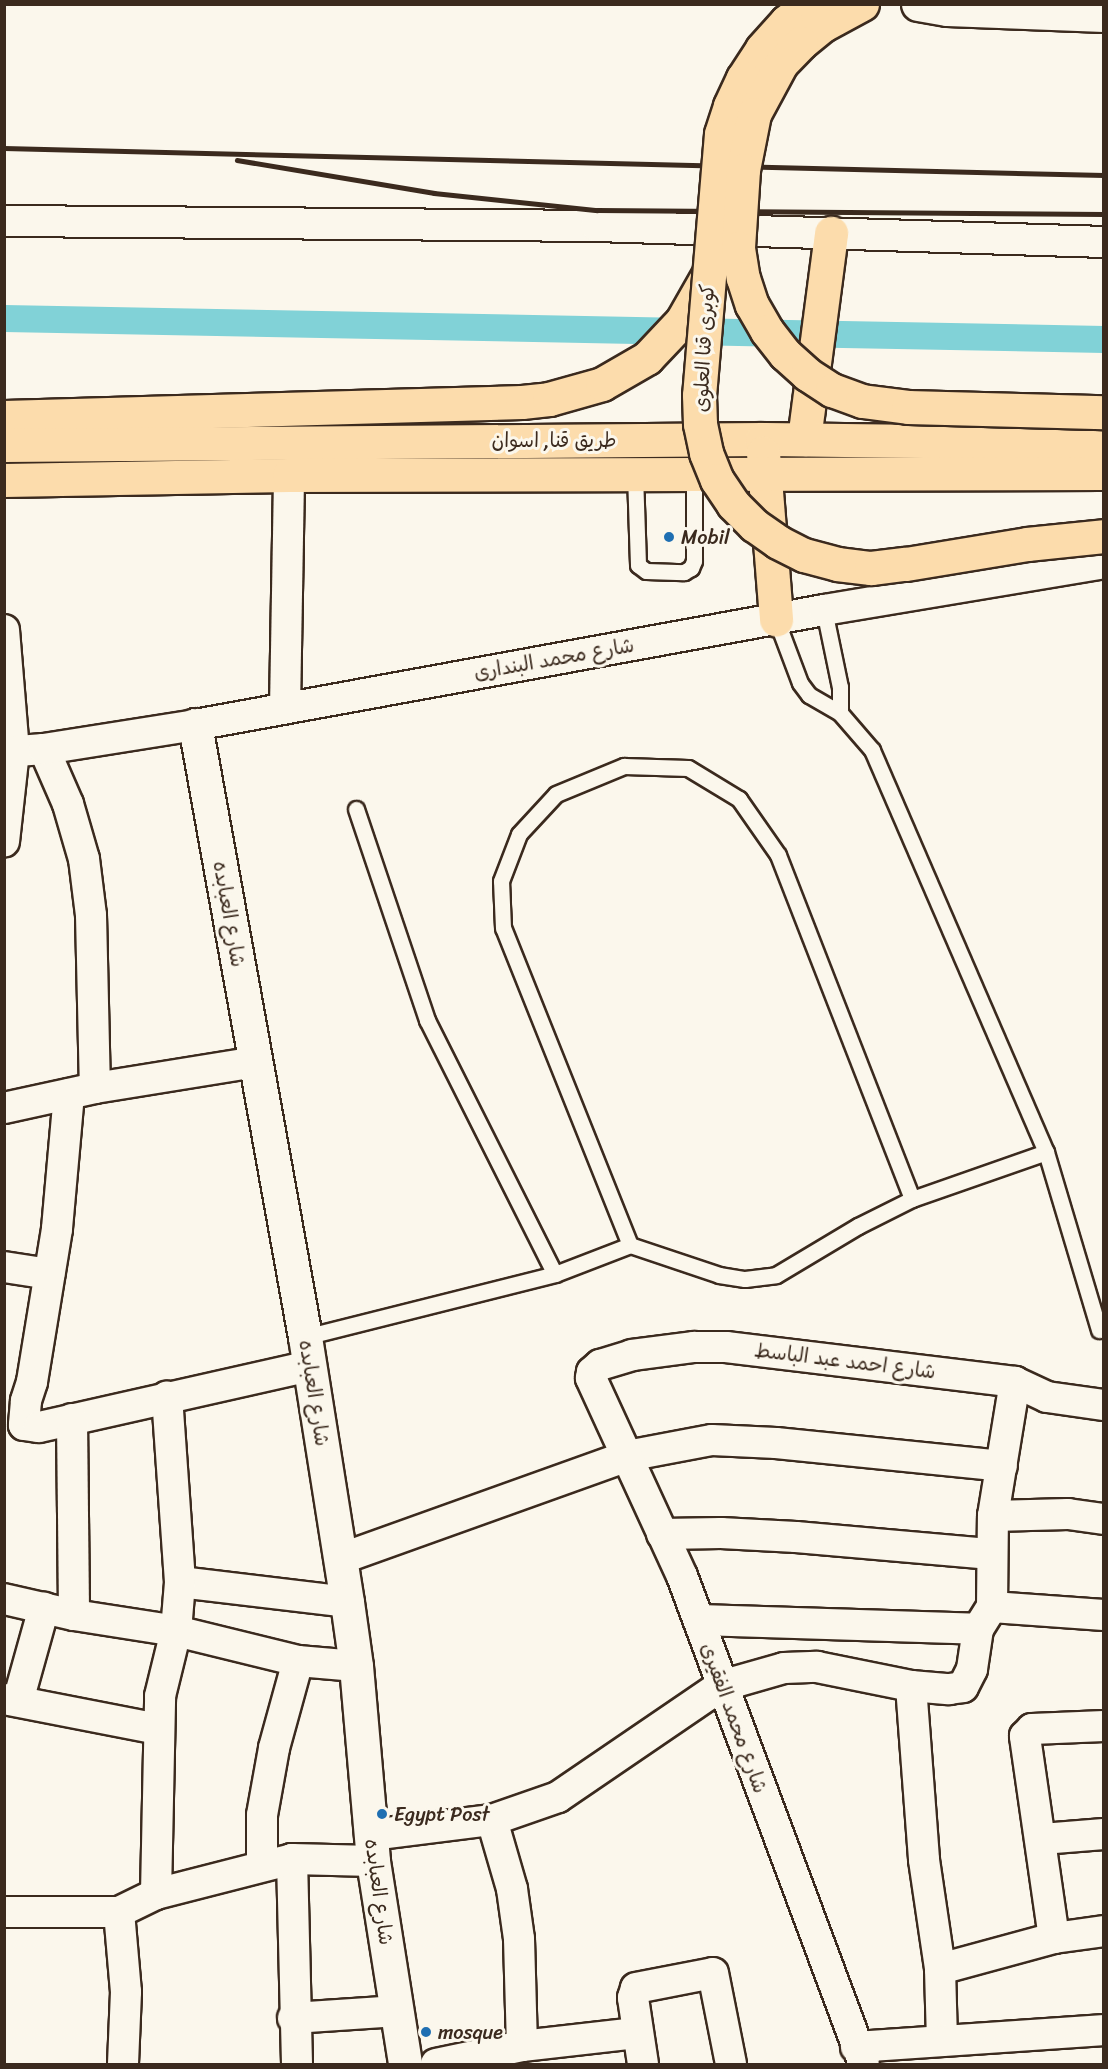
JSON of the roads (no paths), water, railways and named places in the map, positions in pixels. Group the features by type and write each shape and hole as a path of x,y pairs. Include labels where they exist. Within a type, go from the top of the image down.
{"highway":[{"name":"كوبرى قنا العلوى","path":"809,4 786,22 762,49 730,106 721,134 707,277 699,394 700,424 706,453 717,480 733,504 754,525 778,542 804,555 837,564 871,567 1027,544 1104,536"},
{"name":"كوبرى قنا العلوى","path":"862,4 823,25 801,43 781,64 754,114 744,160 738,248 743,278 752,305 767,331 785,354 807,374 832,390 862,401 908,407 1104,412"},
{"path":"804,439 829,248"},
{"path":"4,417 522,402 576,393 626,372 647,358 682,321 707,277"},
{"path":"693,439 694,474"},
{"name":"طريق قنا, اسوان","path":"4,445 693,439 1104,443"},
{"path":"762,439 776,619"},
{"path":"634,440 635,474"},
{"name":"طريق قنا, اسوان","path":"4,480 289,475 1104,473"}],"street":[{"path":"918,4 947,9 1104,15"},
{"path":"4,221 596,226 829,248 1104,242"},
{"path":"285,708 289,475"},
{"name":"شارع محمد البندارى","path":"9,752 195,725 824,610 1104,563"},
{"path":"4,630 9,752 4,841"},
{"name":"شارع العبابده","path":"195,725 308,1352 356,1666 372,1848 405,2064"},
{"path":"44,748 68,804 84,859 90,915 82,1091 23,1422 31,1428 104,1414 308,1352"},
{"path":"4,1108 82,1091 256,1062"},
{"path":"4,1267 49,1274"},
{"name":"شارع احمد عبد الباسط","path":"591,1378 592,1372 600,1365 632,1356 684,1348 726,1347 1015,1382 1047,1397 1104,1405"},
{"name":"شارع محمد الفقيرى","path":"591,1378 699,1620 721,1686 860,2056"},
{"path":"4,1912 119,1912 156,1894 262,1866 292,1859 372,1848 492,1820 558,1797 721,1686 784,1668 817,1667 911,1686 949,1689 963,1687 972,1669 985,1618 993,1516 1015,1382"},
{"path":"156,1894 160,1696 176,1631 180,1582 167,1396"},
{"path":"72,1419 74,1615"},
{"path":"340,1559 627,1456 712,1440 788,1444 1002,1466"},
{"path":"993,1516 1068,1514 1104,1519"},
{"path":"662,1534 721,1533 796,1537 991,1554"},
{"path":"180,1582 347,1602"},
{"path":"4,1599 74,1615 176,1631 298,1661 356,1666"},
{"path":"44,1608 11,1700 158,1729"},
{"path":"699,1620 1104,1615"},
{"path":"262,1866 262,1815 270,1770 298,1661"},
{"path":"911,1686 924,1860 940,1969 942,2041"},
{"path":"1054,1938 1042,1839 1025,1750 1025,1736 1028,1731 1104,1726"},
{"path":"492,1820 512,1889 519,1939 522,2046"},
{"path":"1042,1839 1104,1833"},
{"path":"292,1859 295,1911 293,2018 297,2064"},
{"path":"119,1912 126,1992 123,2064"},
{"path":"940,1969 1054,1938 1104,1931"},
{"path":"643,2064 636,2033 633,1998 636,1988 713,1973 731,2064"},
{"path":"293,2018 398,2011"},
{"path":"860,2056 942,2041 1104,2030"},
{"path":"436,2064 522,2046 636,2033"}],"lane":[{"path":"635,474 638,565 646,571 684,572 692,568 694,561 694,474"},
{"path":"824,610 840,687 840,713"},
{"path":"776,619 800,683 808,695 840,713 872,750 1046,1152 1099,1330"},
{"path":"630,1245 503,928 501,881 519,834 556,794 624,766 688,768 738,799 778,855 912,1199"},
{"path":"356,809 426,1020 555,1274"},
{"path":"308,1352 555,1274 630,1245 719,1275 745,1280 776,1275 858,1226 912,1199 1046,1152"}],"waterway":[{"path":"4,318 1104,339"}],"railway":[{"path":"4,148 1104,175"},
{"path":"237,160 434,193 597,210 1104,214"}],"place":[{"name":"Mobil","path":"669,537"},
{"name":"Egypt Post","path":"382,1814"},
{"name":"mosque","path":"426,2032"}]}
